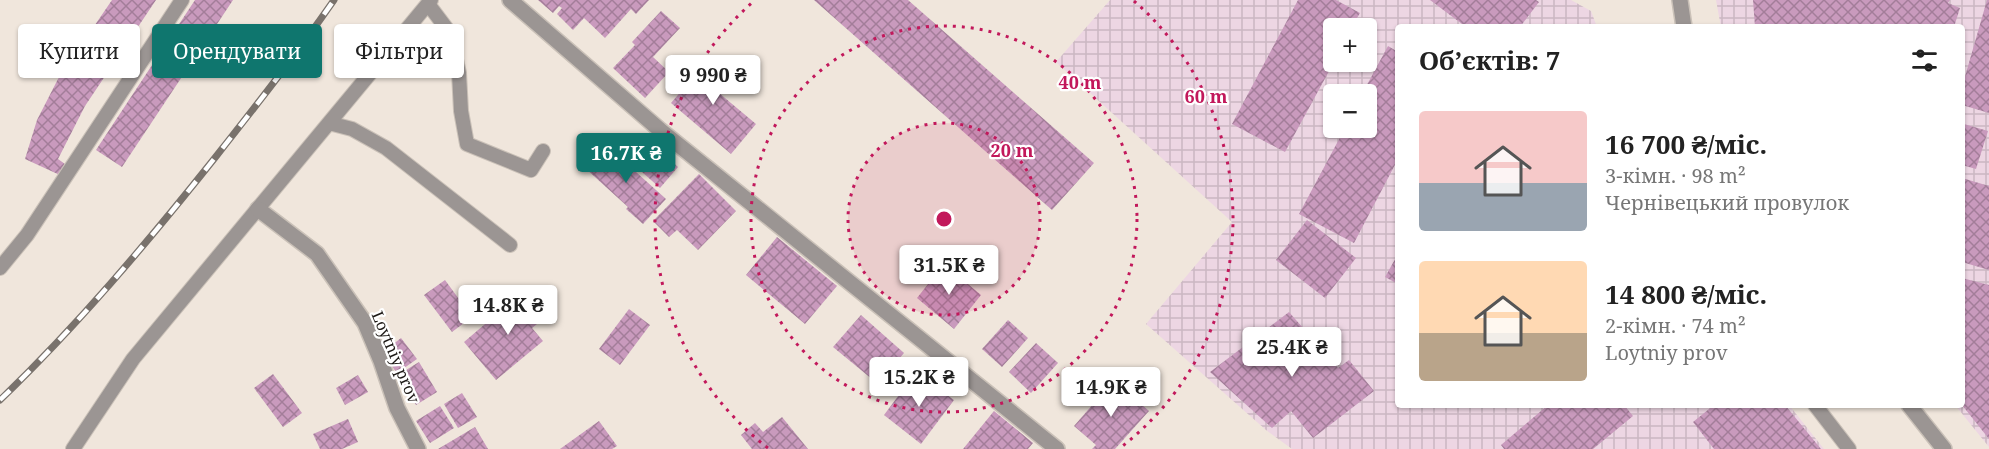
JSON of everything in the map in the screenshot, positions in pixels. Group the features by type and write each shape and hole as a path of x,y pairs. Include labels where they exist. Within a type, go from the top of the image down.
{"street":[{"path":"510,0 660,130 1057,449"},
{"path":"1680,0 1684,24"},
{"name":"Loytniy prov","path":"258,209 317,254 365,323 397,408 418,449"},
{"path":"1910,408 1944,449"}],"lane":[{"path":"0,268 27,235 182,0"},
{"path":"73,449 133,359 429,2 450,33 459,73 461,111 467,144 531,170 543,151"},
{"path":"329,123 352,129 386,148 510,245"},
{"path":"1817,408 1849,449"}],"shaded area":[{"path":"1110,0 1571,0 1591,11 1596,24 1395,24 1395,408 1791,408 1824,449 1292,449 1266,430 1146,324 1232,222 1056,62"},
{"path":"1716,0 1989,0 1989,447 1957,408 1965,408 1965,24 1720,24"}],"building":[{"path":"112,0 156,0 140,24 96,24"},
{"path":"195,0 233,0 217,24 179,24"},
{"path":"538,0 649,0 636,14 631,9 605,38 584,18 573,30 557,14 562,8 559,6 553,13"},
{"path":"814,0 908,0 1094,163 1052,210"},
{"path":"1298,0 1336,0 1360,13 1357,18 1323,18 1323,72 1329,72 1285,152 1232,124"},
{"path":"1430,0 1536,0 1539,2 1522,24 1462,24"},
{"path":"1753,0 1950,0 1948,3 1960,8 1955,24 1755,24"},
{"path":"1987,0 1989,0 1989,113 1965,106 1965,77"},
{"path":"661,11 680,28 653,57 669,72 645,98 613,68 635,45 632,42"},
{"path":"1388,46 1395,50 1395,165 1354,243 1299,214 1340,138 1377,138 1377,84 1367,84 1374,72 1377,72 1377,66"},
{"path":"704,56 731,79 719,93 756,124 731,154 671,103 689,82 685,79"},
{"path":"152,65 152,78 181,78 122,167 96,150"},
{"path":"104,78 85,106 58,159 65,164 62,176 25,159 37,120 58,79"},
{"path":"1965,124 1988,131 1976,169 1965,166"},
{"path":"642,135 678,167 660,188 624,156"},
{"path":"606,145 666,199 643,224 626,209 628,207 585,168"},
{"path":"699,174 736,211 698,250 677,230 669,237 653,221"},
{"path":"1965,179 1989,186 1989,270 1965,263"},
{"path":"1307,220 1356,258 1325,298 1276,260"},
{"path":"777,237 837,286 805,324 746,275"},
{"path":"1395,259 1395,282 1385,277"},
{"path":"944,264 981,295 954,329 917,298"},
{"path":"1965,279 1989,285 1989,439 1964,408"},
{"path":"445,280 472,317 452,332 424,295"},
{"path":"525,290 547,316 532,328 543,341 496,380 464,342"},
{"path":"629,309 650,325 620,365 599,349"},
{"path":"1289,312 1338,368 1349,360 1374,391 1313,438 1291,411 1272,428 1210,372"},
{"path":"861,315 904,353 878,384 833,347"},
{"path":"1008,320 1028,338 1002,367 982,349"},
{"path":"401,338 417,359 397,373 382,353"},
{"path":"1036,343 1058,363 1031,393 1009,372"},
{"path":"419,362 437,392 416,405 398,375"},
{"path":"916,372 954,400 921,444 884,415"},
{"path":"273,374 302,413 283,427 254,388"},
{"path":"358,375 368,392 345,405 336,388"},
{"path":"1114,380 1149,411 1115,449 1092,449 1096,445 1074,426"},
{"path":"462,393 477,417 458,428 444,404"},
{"path":"440,406 454,428 430,443 416,421"},
{"path":"1544,408 1626,408 1633,416 1593,449 1504,449 1501,445"},
{"path":"1710,408 1787,408 1821,449 1714,449 1693,422"},
{"path":"994,411 1033,443 1028,449 963,449"},
{"path":"782,417 808,449 752,449 741,435 755,423 763,432"},
{"path":"348,419 358,442 342,449 320,449 313,434"},
{"path":"599,421 617,446 612,449 560,449"},
{"path":"475,427 488,449 438,449"}],"railway":[{"path":"0,400 84,313 163,222 260,100 334,0"}]}
